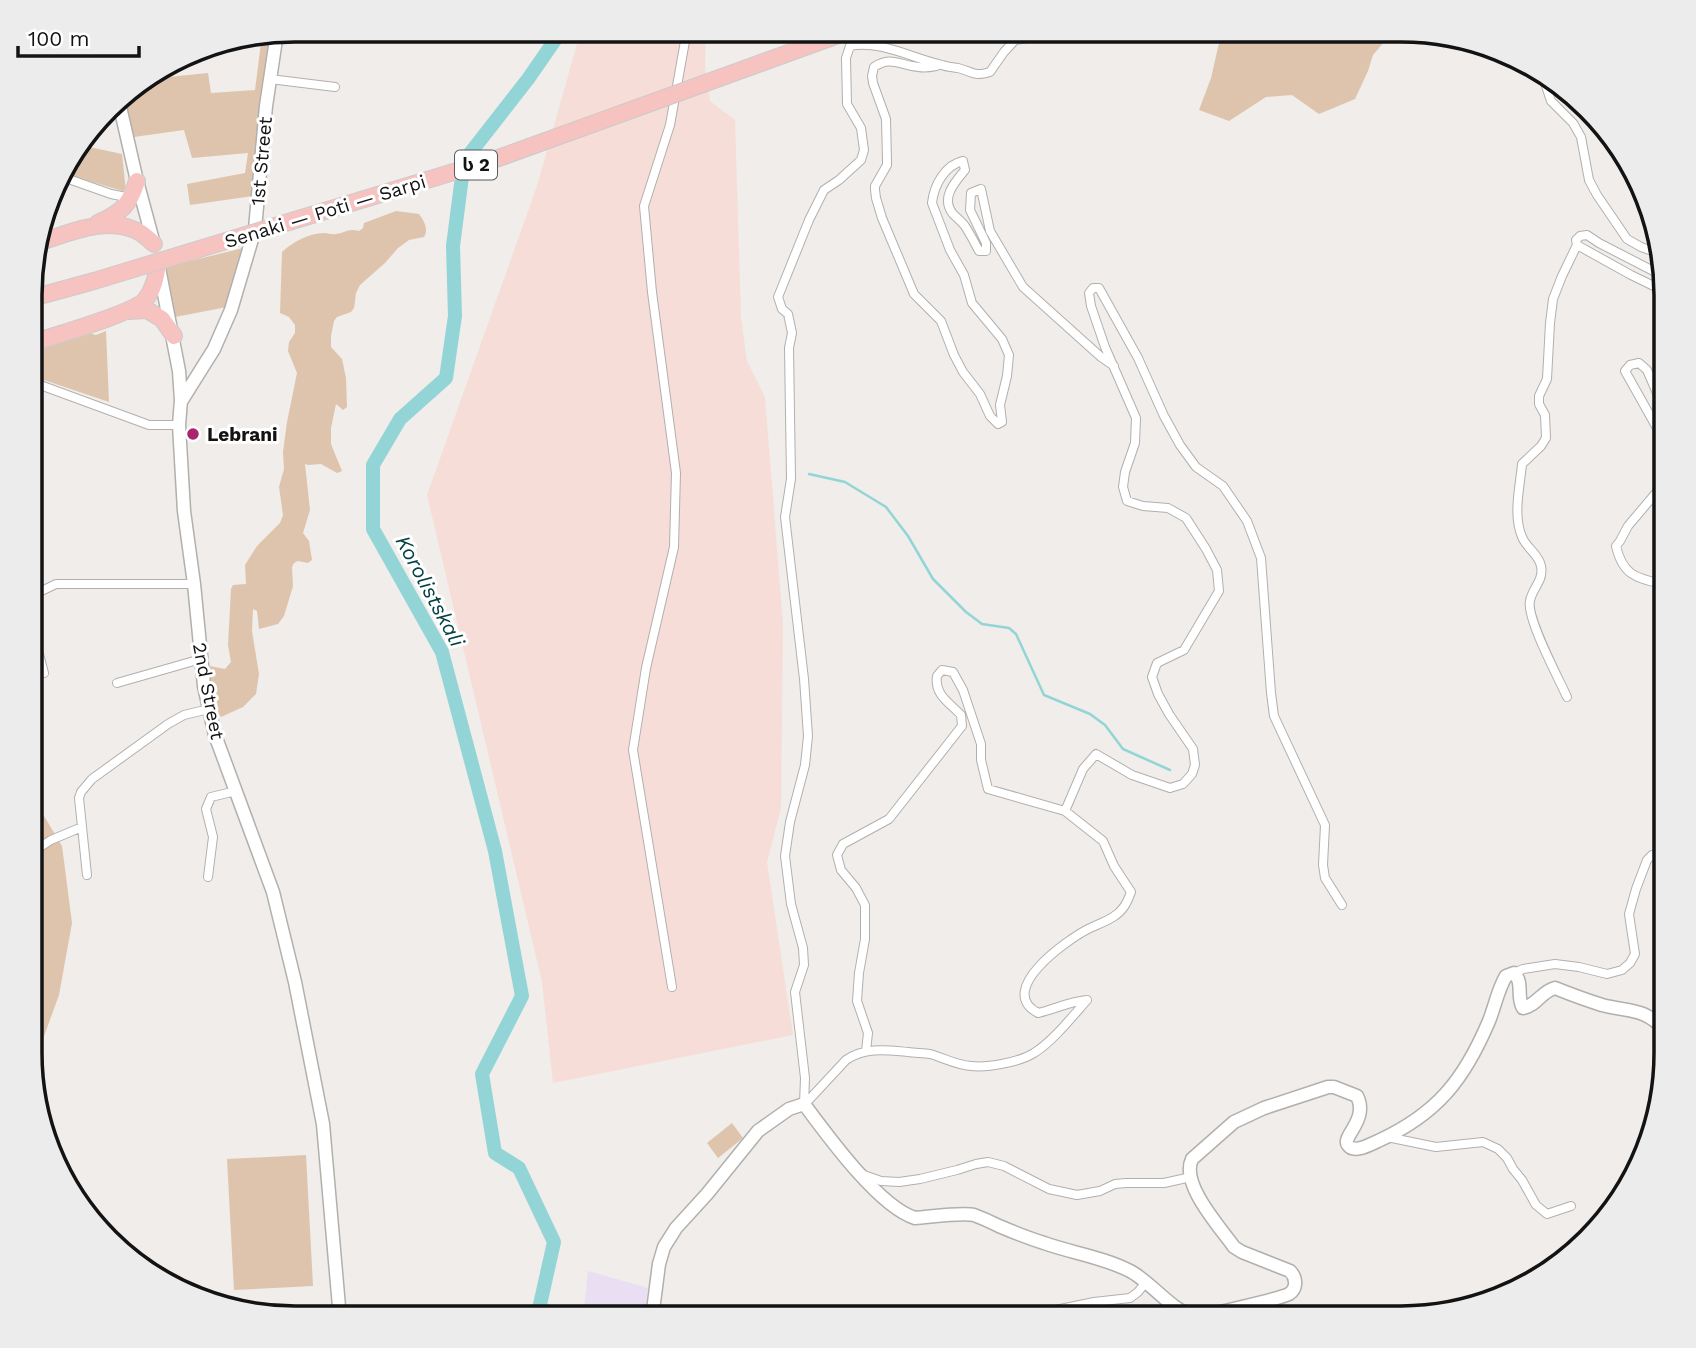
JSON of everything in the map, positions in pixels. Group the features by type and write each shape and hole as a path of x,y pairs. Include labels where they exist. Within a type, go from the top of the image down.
{"highway":[{"name":"Senaki — Poti — Sarpi","path":"42,295 493,160 819,42"},
{"path":"48,240 116,215 137,199 137,181"},
{"path":"87,227 118,225 140,232 154,244"},
{"path":"42,340 144,302 155,285 158,264"},
{"path":"125,311 147,310 162,319 174,336"}],"street":[{"path":"672,987 633,750 646,668 674,547 676,473 652,292 644,206 670,125 685,42"},
{"path":"1013,42 990,72 978,76 886,48 861,44 850,46 846,58 847,104 860,128 864,149 861,160 824,190 808,220 778,297 782,309 788,314 792,334 789,348 791,479 785,517 808,736 805,765 790,822 785,856 791,904 803,948 804,965 795,992 805,1078 804,1104 858,1172 882,1196 908,1216 915,1218 972,1214 1044,1244 1130,1271 1147,1281 1174,1306"},
{"name":"1st Street","path":"181,400 210,356 231,310 255,229 275,43"},
{"path":"943,66 919,67 891,61 874,67 872,76 885,112 888,146 887,165 876,186 876,198 914,294 941,321 963,372 980,394 992,419 998,424 1002,422 1000,405 1009,355 1002,339 972,303 964,275 950,250 932,203 939,179 954,163 964,161 965,170 950,188 948,203 951,212 964,225 979,251 986,251 986,243 970,210 971,193 981,190 990,231 1023,287 1114,366"},
{"path":"270,79 335,87"},
{"path":"1546,88 1550,101 1573,123 1581,137 1589,180 1603,205 1627,239 1650,250"},
{"path":"121,111 137,181"},
{"path":"70,179 111,194 137,199"},
{"name":"2nd Street","path":"137,199 154,244 174,336 181,400 179,425 184,511 204,686 215,735 273,892 303,1022 323,1124 339,1306"},
{"path":"1567,697 1532,619 1529,602 1541,578 1542,567 1524,540 1519,525 1518,502 1522,464 1546,438 1545,415 1539,404 1539,396 1547,379 1553,299 1577,245 1576,240 1580,236 1587,235 1653,270"},
{"path":"1577,245 1653,286"},
{"path":"1065,811 1083,769 1096,754 1132,775 1170,788 1183,784 1192,774 1195,765 1193,749 1169,714 1152,677 1157,663 1184,650 1219,591 1217,570 1186,518 1168,509 1127,501 1123,487 1135,443 1136,418 1091,306 1089,293 1093,288 1099,288 1180,445 1196,467 1223,486 1247,521 1261,558 1270,693 1274,716 1325,825 1325,878 1342,905"},
{"path":"177,358 191,364 210,356"},
{"path":"1654,386 1647,370 1639,363 1630,365 1625,371 1654,423"},
{"path":"42,386 149,425 179,425"},
{"path":"1654,495 1616,545 1624,568 1633,575 1654,581"},
{"path":"42,591 56,584 194,584"},
{"path":"117,683 201,659"},
{"path":"42,665 44,673"},
{"path":"654,1306 659,1264 664,1247 676,1228 758,1131 789,1109 804,1104 853,1055 880,1050 928,1054 973,1067 1022,1059 1035,1053 1087,1000 1071,1002 1038,1013 1026,1003 1024,990 1030,978 1059,948 1087,929 1113,917 1126,905 1130,892 1103,841 1065,811 988,789 981,760 981,744 963,690 953,672 942,670 937,676 937,689 961,715 962,726 889,819 843,844 837,855 841,870 856,888 865,905 866,939 857,1001 867,1033 866,1051"},
{"path":"87,875 80,792 92,779 168,724 184,715 209,709"},
{"path":"208,877 213,837 206,809 211,797 236,791"},
{"path":"42,846 82,828"},
{"path":"1244,1306 1289,1294 1294,1289 1295,1276 1290,1271 1234,1247 1194,1188 1189,1167 1192,1159 1234,1122 1265,1108 1328,1087 1357,1096 1360,1101 1359,1119 1348,1135 1348,1146 1367,1146 1407,1126 1425,1114 1451,1089 1478,1045 1506,975 1523,969 1555,964 1607,974 1622,970 1630,963 1635,954 1629,914 1647,860 1654,855"},
{"path":"1514,973 1520,982 1519,1003 1523,1008 1529,1007 1549,989 1555,988 1603,1005 1645,1014 1654,1021"},
{"path":"1387,1137 1436,1147 1483,1142 1498,1149 1507,1158 1536,1205 1547,1214 1570,1206"},
{"path":"858,1172 881,1181 899,1182 988,1162 1003,1166 1049,1189 1077,1195 1100,1191 1115,1184 1164,1183 1191,1177"},
{"path":"1075,1306 1130,1298 1147,1281"}],"shaded area":[{"path":"578,42 706,42 705,69 710,101 735,120 741,318 747,361 765,397 783,624 781,808 767,862 793,1035 553,1083 542,982 427,495 537,186"},
{"path":"1219,42 1384,42 1373,55 1355,99 1319,114 1292,95 1266,97 1229,121 1199,110 1211,78"},
{"path":"271,43 253,196 190,205 187,184 245,173 248,153 192,158 184,130 134,137 127,106 166,77 208,73 211,93 255,90 261,44"},
{"path":"90,147 122,154 126,192 72,176"},
{"path":"396,211 419,214 425,225 424,237 409,240 398,248 360,285 351,312 337,317 334,321 331,347 342,359 347,407 343,410 336,404 331,444 342,471 337,473 321,464 305,464 310,510 303,533 309,541 312,560 308,563 294,563 293,586 284,616 278,624 259,629 257,611 253,609 252,631 259,674 256,694 243,707 221,717 211,700 205,665 225,669 231,662 228,645 231,589 233,585 246,584 245,565 257,546 280,523 283,515 279,487 284,469 287,422 297,373 288,351 295,325 289,317 280,313 282,252 307,236 359,231 364,223"},
{"path":"243,248 227,307 175,317 166,267"},
{"path":"59,325 96,335 106,331 109,402 42,379 42,331"},
{"path":"42,813 62,846 72,923 59,995 42,1042"},
{"path":"732,1123 743,1138 718,1158 707,1143"},
{"path":"306,1155 313,1286 234,1290 227,1159"},
{"path":"588,1271 648,1288 646,1306 584,1306"}],"waterway":[{"name":"Korolistskali","path":"540,1306 554,1242 519,1168 495,1153 482,1074 522,996 495,851 442,652 373,529 373,465 400,419 446,378 455,316 453,246 464,161 554,42"},
{"path":"809,474 845,482 886,507 908,536 933,579 966,612 982,624 1009,628 1016,634 1044,695 1090,714 1105,725 1123,749 1170,770"}],"place":[{"name":"Lebrani","path":"193,434"}]}
